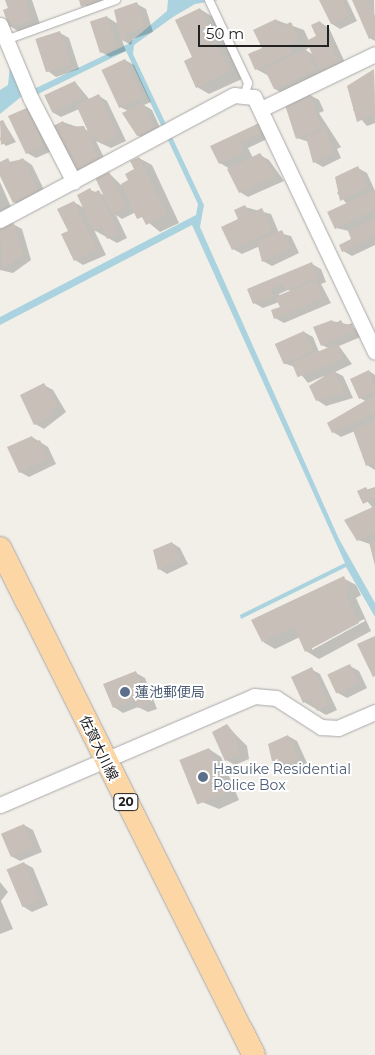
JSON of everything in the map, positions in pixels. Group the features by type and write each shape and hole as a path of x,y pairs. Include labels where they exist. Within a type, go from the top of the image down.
{"main road":[{"name":"佐賀大川線","path":"0,548 254,1055"}],"street":[{"path":"0,24 31,99 74,182"},
{"path":"263,108 375,54"},
{"path":"0,220 74,182 164,132 245,94 254,97 263,108 375,352"},
{"path":"0,805 106,762 254,696 276,698 321,727 338,728 375,712"}],"lane":[{"path":"6,40 116,0"},
{"path":"210,2 248,83 245,94"}],"water":[{"path":"168,0 219,0 195,4 173,17 134,45 133,54 204,205 200,227 339,539 375,603 375,617 346,567 241,619 240,615 345,563 192,225 0,325 0,317 196,215 198,204 126,51 38,94 22,96 0,114 0,90 8,85 10,66 18,85 36,88 128,44 167,11"}],"building":[{"path":"5,0 25,0 32,20 9,27 3,10 8,8"},
{"path":"79,0 99,0 81,7"},
{"path":"319,0 342,0 349,16 331,24"},
{"path":"352,0 368,0 375,16 375,36 369,39"},
{"path":"137,2 145,27 125,34 127,39 121,41 114,10"},
{"path":"200,8 230,71 196,88 184,61 192,57 175,20"},
{"path":"107,16 117,47 100,53 90,22"},
{"path":"276,19 280,27 291,22 299,39 288,45 292,53 255,70 248,54 262,48 253,30"},
{"path":"320,21 339,62 320,71 306,41 316,36 311,25"},
{"path":"60,31 71,64 46,72 35,39"},
{"path":"306,49 316,70 274,89 264,68"},
{"path":"125,59 143,97 119,108 101,70"},
{"path":"374,69 375,114 357,122 347,86"},
{"path":"75,81 83,98 52,113 44,95"},
{"path":"310,93 321,128 296,139 285,105"},
{"path":"99,94 118,136 102,144 98,137 92,140 76,105"},
{"path":"143,103 154,127 137,136 122,113"},
{"path":"29,107 43,146 26,154 8,116"},
{"path":"3,120 12,139 1,145 0,121"},
{"path":"63,121 66,127 84,126 99,159 74,170 53,126"},
{"path":"259,123 263,132 240,143 244,152 219,164 210,146"},
{"path":"326,128 333,153 313,163 306,137"},
{"path":"260,153 276,176 239,193 227,169"},
{"path":"139,157 167,215 146,225 142,217 137,219 121,184 128,180 125,174 134,169 130,161"},
{"path":"8,158 11,164 23,158 38,191 13,203 0,176 0,162"},
{"path":"358,166 368,188 340,201 335,177"},
{"path":"109,172 126,208 112,215 95,178"},
{"path":"90,188 93,193 99,190 119,233 107,239 102,228 94,232 77,195"},
{"path":"375,190 374,210 335,229 327,212"},
{"path":"74,201 97,249 74,261 61,234 68,231 57,209"},
{"path":"245,205 249,214 262,208 272,231 232,250 221,227 238,219 234,210"},
{"path":"375,218 375,236 342,252 339,245 351,239 348,231"},
{"path":"13,222 23,255 3,269 0,228"},
{"path":"282,230 291,248 262,262 257,242"},
{"path":"312,262 318,277 286,290 283,283 271,289 274,296 253,304 247,289"},
{"path":"316,280 323,298 274,319 271,310 280,307 275,297"},
{"path":"332,320 334,324 341,320 344,326 352,323 355,331 321,346 313,327"},
{"path":"304,331 313,351 284,364 275,344"},
{"path":"337,344 343,359 298,377 292,362"},
{"path":"334,370 345,393 316,401 309,386"},
{"path":"369,370 375,391 359,399 350,379"},
{"path":"44,383 58,407 49,411 52,416 34,425 20,395"},
{"path":"375,395 375,413 332,433 327,423"},
{"path":"375,420 375,462 366,466 353,430"},
{"path":"32,436 35,442 40,440 48,459 19,473 7,447"},
{"path":"366,487 368,491 375,488 375,498 363,504 357,491"},
{"path":"375,506 375,533 357,541 344,520"},
{"path":"375,539 375,566 369,542"},
{"path":"172,542 180,559 158,570 153,550"},
{"path":"344,576 349,588 344,591 359,623 305,652 294,627 262,642 251,620"},
{"path":"375,636 375,676 373,677 357,644"},
{"path":"350,664 359,683 336,694 327,675"},
{"path":"312,667 329,705 317,711 311,699 303,703 291,677"},
{"name":"蓮池郵便局","path":"136,671 149,704 138,708 135,700 113,708 103,684"},
{"path":"227,724 240,741 236,743 241,754 225,761 212,732"},
{"path":"288,735 299,758 274,770 268,744"},
{"name":"Hasuike Residential Police Box","path":"209,748 227,793 197,804 179,760"},
{"path":"24,824 34,847 11,857 1,834"},
{"path":"24,862 40,900 23,907 7,869"}],"place":[{"name":"蓮池郵便局","path":"125,692"},
{"name":"Hasuike Residential Police Box","path":"203,777"}]}
